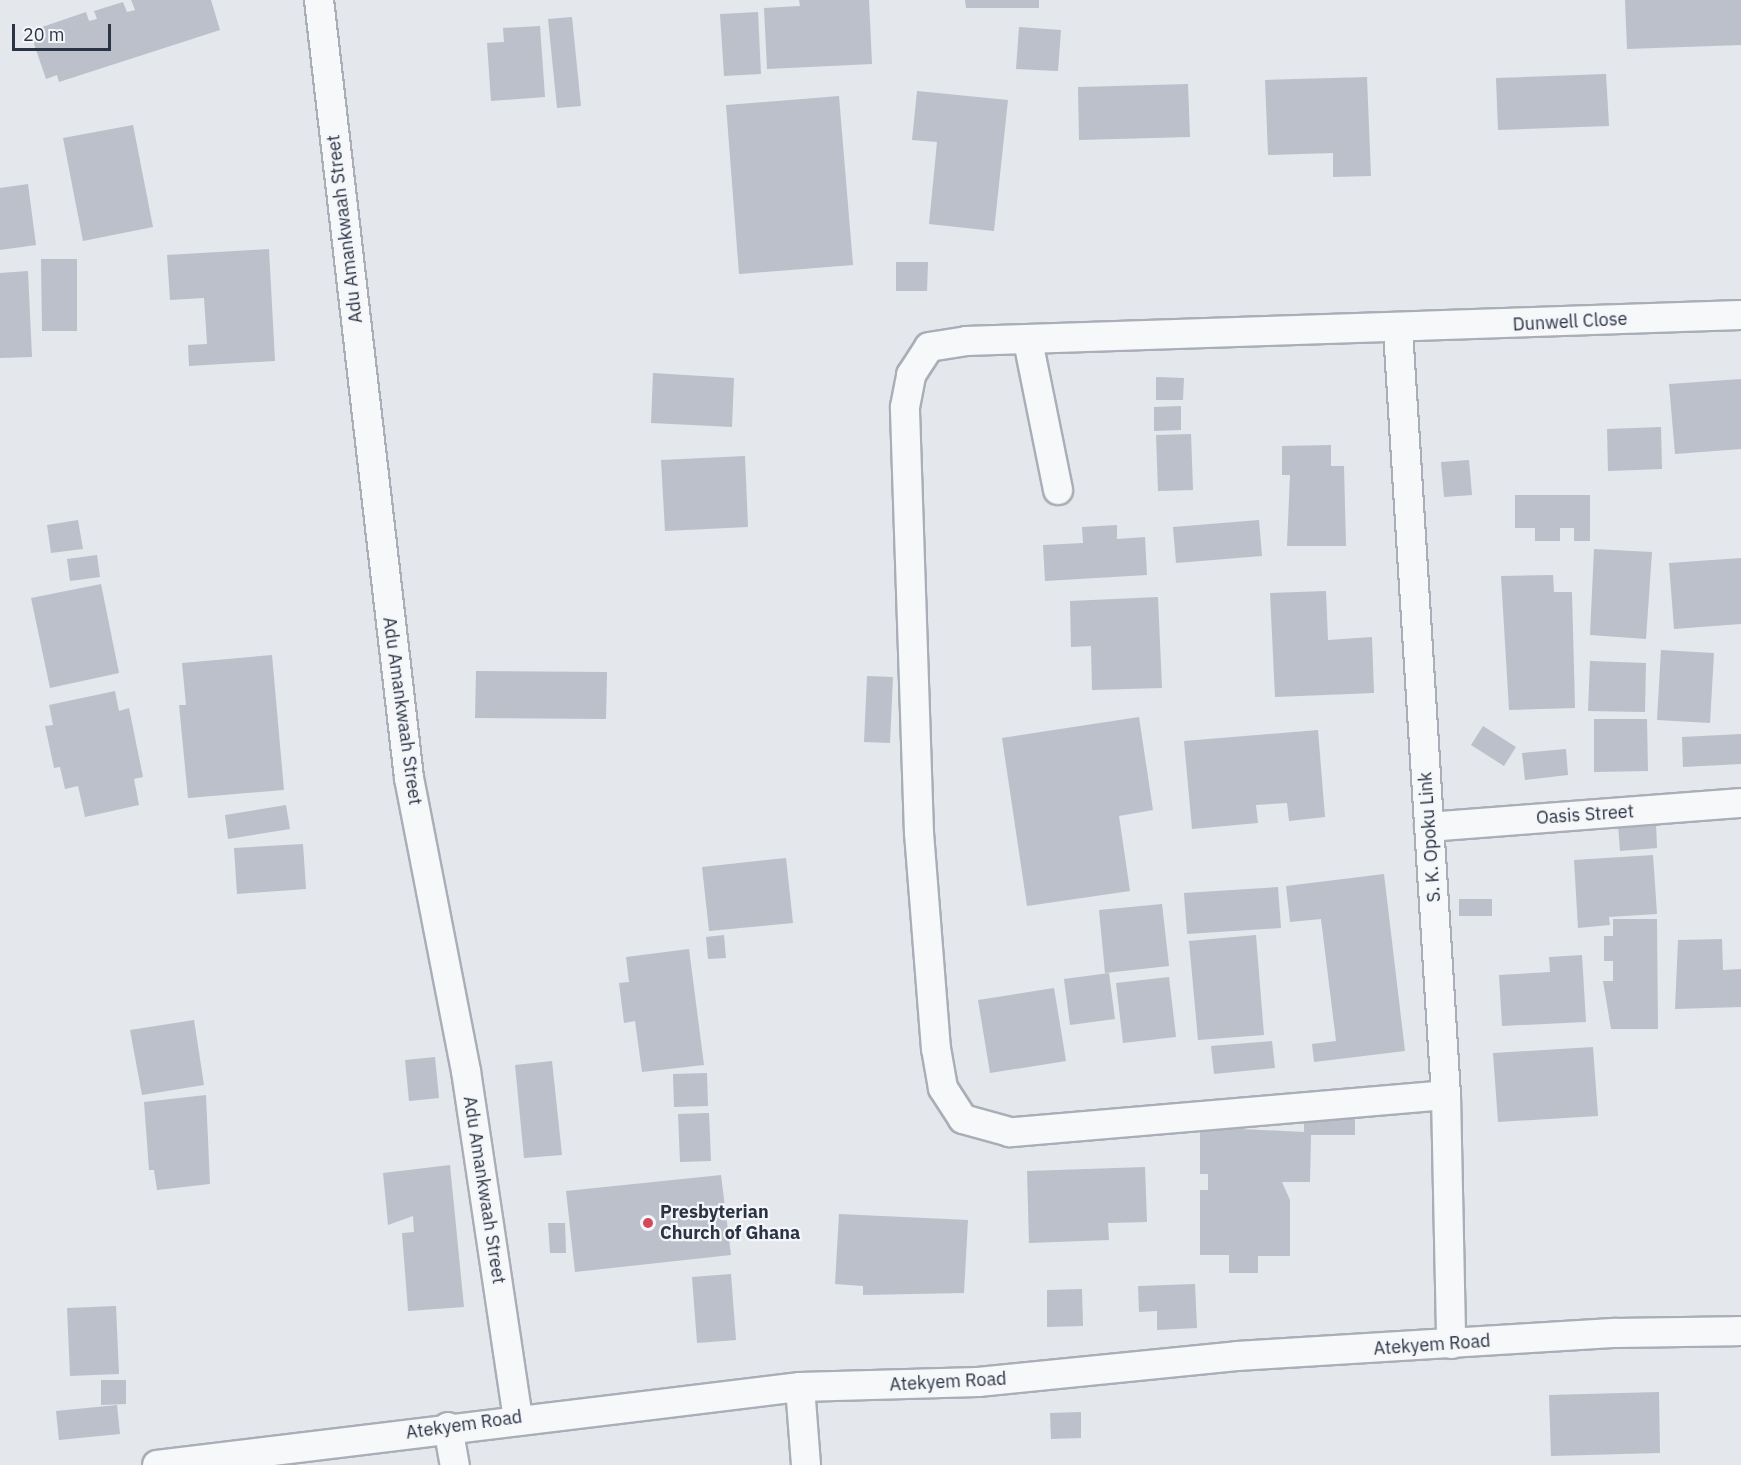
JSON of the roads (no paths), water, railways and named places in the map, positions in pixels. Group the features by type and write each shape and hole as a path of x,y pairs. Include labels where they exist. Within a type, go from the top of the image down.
{"street":[{"name":"Adu Amankwaah Street","path":"319,0 409,778 466,1071 518,1417"},
{"name":"Dunwell Close","path":"1446,1095 1010,1132 963,1119 943,1088 919,833 905,407 911,375 930,347 1028,341 1398,330 1741,315"},
{"name":"S. K. Opoku Link","path":"1398,330 1446,1095 1451,1344"},
{"path":"1028,341 1058,490"},
{"name":"Oasis Street","path":"1429,827 1741,803"},
{"name":"Atekyem Road","path":"158,1465 518,1417 800,1387 978,1382 1237,1356 1741,1331"},
{"path":"800,1387 806,1465"},
{"path":"448,1427 455,1465"}],"place":[{"name":"Presbyterian Church of Ghana","path":"648,1223"}]}
